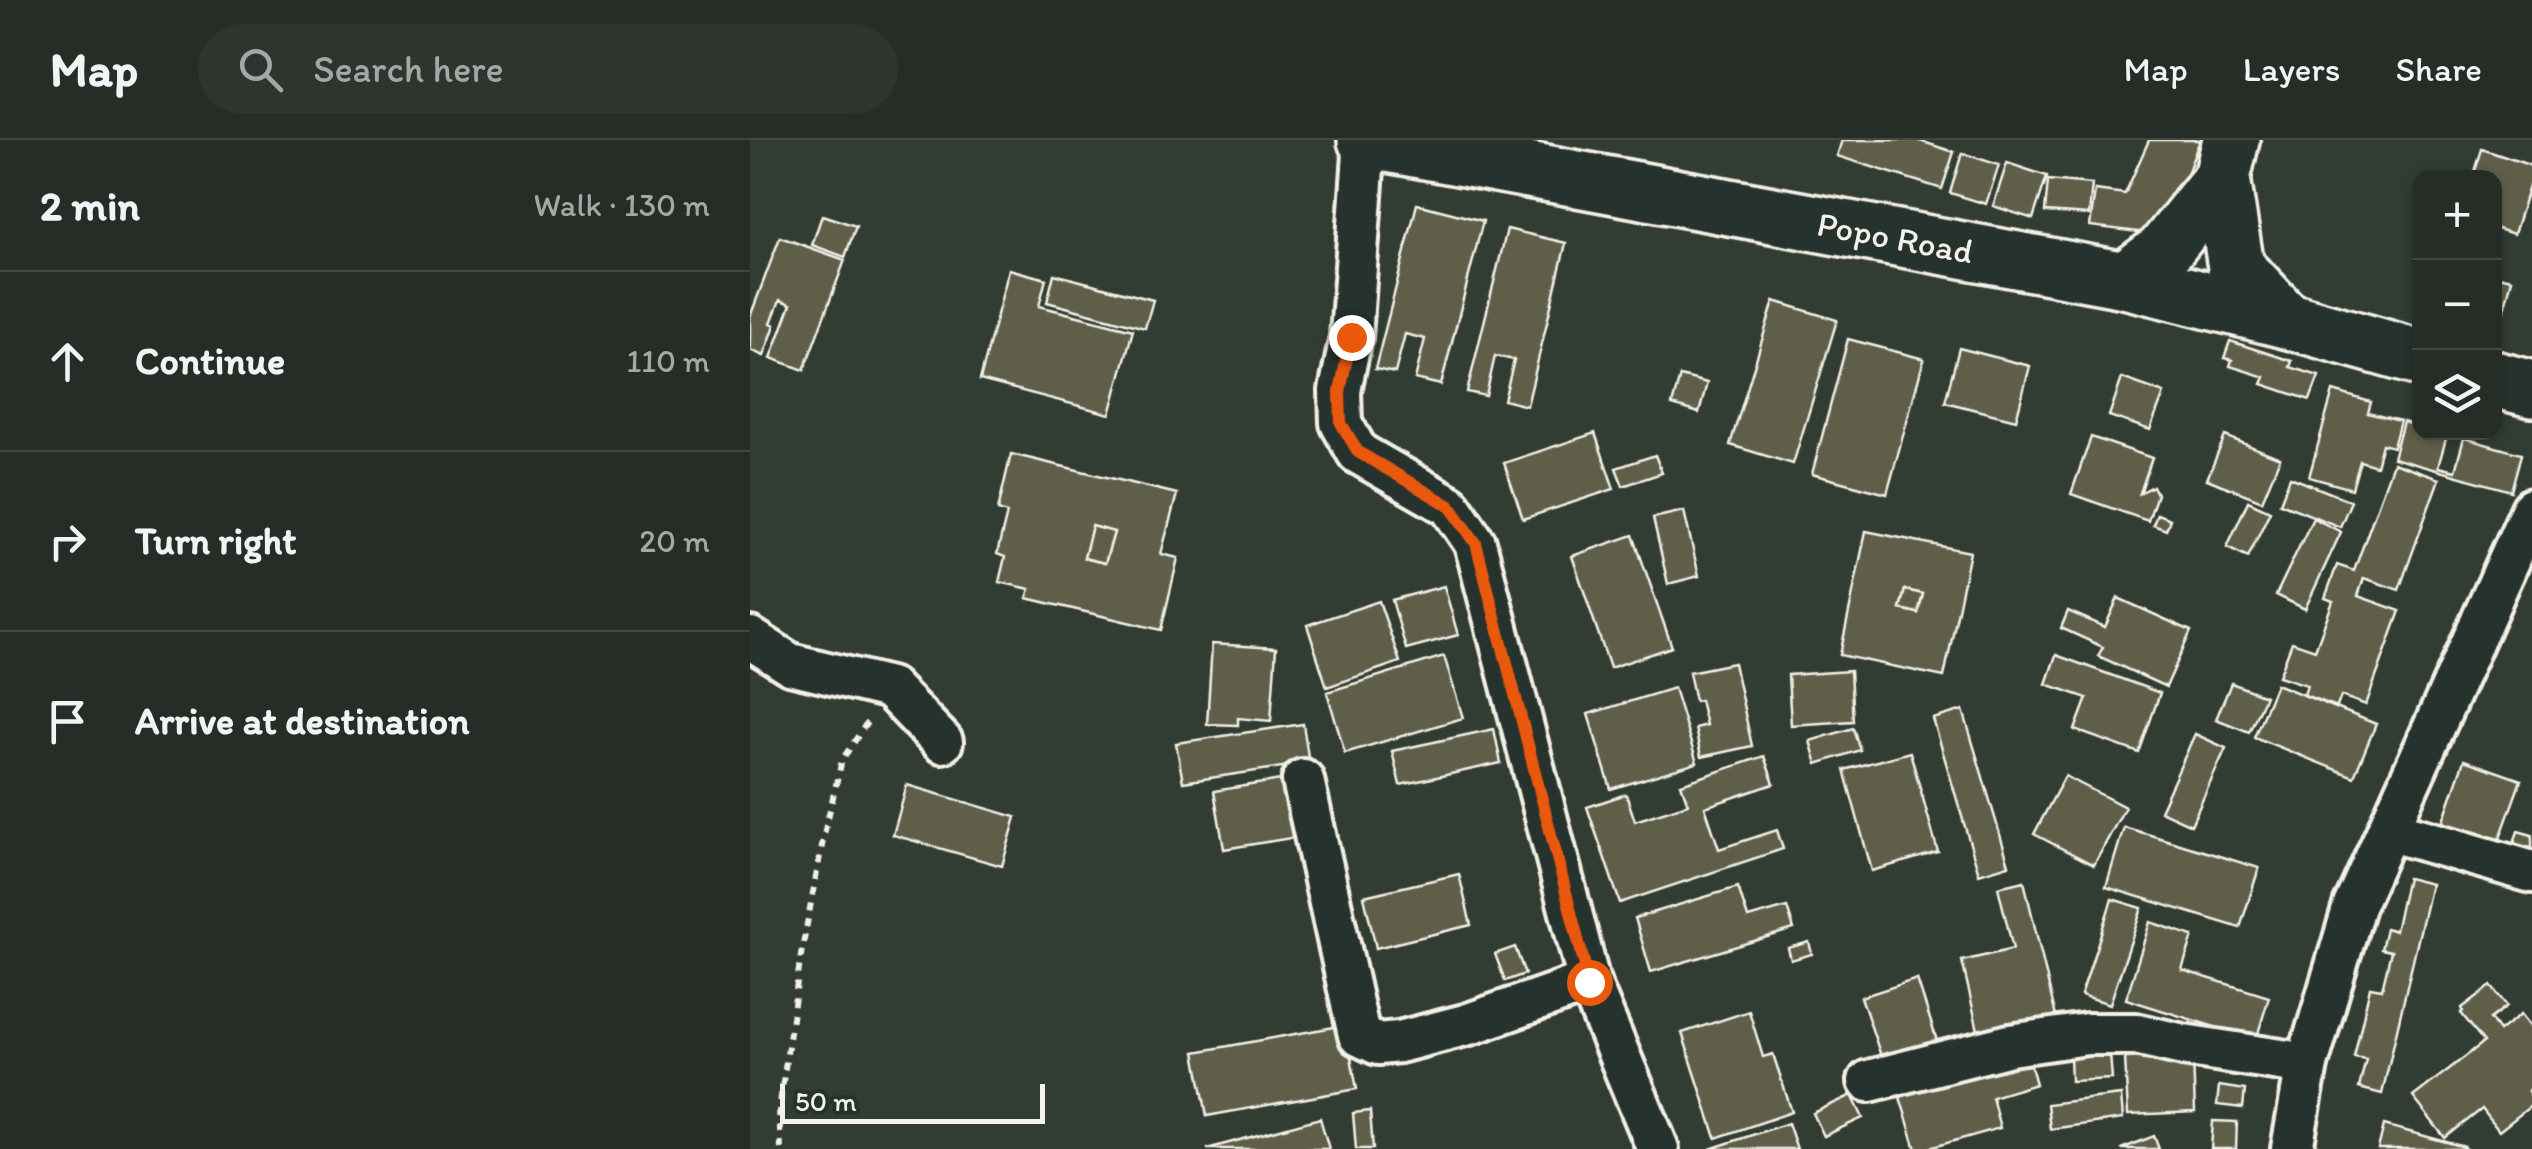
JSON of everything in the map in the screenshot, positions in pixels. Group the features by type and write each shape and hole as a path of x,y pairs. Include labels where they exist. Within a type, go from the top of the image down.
{"main road":[{"name":"Popo Road","path":"1365,140 2125,280 2412,356"},
{"path":"2125,280 2163,252 2227,159"},
{"path":"2227,159 2236,268 2286,320"},
{"path":"2502,381 2532,389"}],"street":[{"path":"1365,140 1351,337 1340,392 1341,423 1358,452 1450,506 1476,543 1589,982 1658,1149"},
{"path":"2292,1149 2307,1064 2354,906 2532,509"},
{"path":"750,638 790,664 890,688 942,742"},
{"path":"1303,780 1360,1035 1378,1044 1399,1042 1469,1024 1589,982"},
{"path":"2388,830 2532,872"},
{"path":"1869,1081 2010,1045 2087,1034 2136,1034 2307,1064"}],"path":[{"path":"781,1149 779,1110 800,955 824,830 842,760 890,688"}],"building":[{"path":"1842,140 1917,140 1954,152 1942,189 1837,156"},
{"path":"2149,140 2200,140 2187,174 2146,233 2090,226 2095,190 2125,194"},
{"path":"2482,149 2532,166 2514,234 2502,230 2502,170 2475,170"},
{"path":"1962,153 1999,165 1986,204 1950,193"},
{"path":"2007,163 2047,176 2033,219 1993,206"},
{"path":"2048,180 2092,184 2089,215 2045,212"},
{"path":"1417,204 1483,221 1441,385 1415,379 1425,339 1405,334 1395,373 1375,369"},
{"path":"822,215 856,226 845,257 812,245"},
{"path":"1507,229 1566,243 1527,406 1504,400 1514,360 1495,356 1486,396 1467,392"},
{"path":"780,237 845,260 804,370 771,358 791,304 780,300 764,356 750,350 750,317"},
{"path":"1009,269 1046,279 1039,306 1133,330 1110,414 980,380"},
{"path":"1054,274 1153,300 1145,328 1047,302"},
{"path":"2502,277 2512,279 2502,318"},
{"path":"1774,301 1837,320 1793,464 1730,445"},
{"path":"1848,339 1924,359 1887,494 1812,474"},
{"path":"2230,341 2292,361 2290,367 2319,376 2310,400 2262,384 2265,377 2230,366 2232,360 2224,358"},
{"path":"1959,348 2030,366 2016,420 1945,402"},
{"path":"1680,376 1707,383 1699,413 1672,405"},
{"path":"2122,378 2164,393 2150,430 2109,416"},
{"path":"2333,391 2371,402 2368,413 2400,421 2393,447 2382,444 2376,466 2360,461 2352,489 2309,477"},
{"path":"2403,422 2412,425 2412,440 2446,440 2438,467 2455,471 2463,440 2521,454 2511,491 2393,458"},
{"path":"1595,433 1614,489 1523,519 1504,463"},
{"path":"2225,436 2280,458 2262,501 2207,479"},
{"path":"2091,437 2152,458 2140,493 2153,486 2157,494 2148,521 2071,494"},
{"path":"1011,454 1177,494 1161,554 1178,558 1161,630 1027,598 1030,589 999,582 1005,557 997,554 1007,513 998,510","holes":["1092,526 1114,532 1105,563 1084,558"]},
{"path":"1655,455 1662,473 1623,486 1616,468"},
{"path":"2393,463 2439,479 2399,590 2364,578 2358,596 2400,611 2366,705 2341,696 2337,707 2304,695 2307,685 2279,676 2292,642 2315,650 2333,601 2325,598 2337,565 2354,571"},
{"path":"2290,477 2351,501 2340,527 2280,503"},
{"path":"2248,501 2270,511 2248,557 2227,547"},
{"path":"1684,511 1699,576 1668,584 1653,518"},
{"path":"2157,514 2170,519 2166,530 2153,525"},
{"path":"2313,518 2341,532 2305,609 2276,595"},
{"path":"1092,526 1114,532 1105,563 1084,558"},
{"path":"1866,531 1970,552 1944,677 1840,655","holes":["1905,590 1923,594 1918,613 1900,609"]},
{"path":"1633,535 1672,647 1610,668 1572,556"},
{"path":"1444,586 1458,635 1406,649 1392,600"},
{"path":"1905,590 1923,594 1918,613 1900,609"},
{"path":"2118,598 2191,631 2166,687 2098,656 2103,647 2061,628 2068,611 2105,627"},
{"path":"1379,601 1400,662 1327,687 1307,625"},
{"path":"1212,644 1276,648 1271,721 1238,718 1238,725 1207,724"},
{"path":"2056,655 2160,693 2139,753 2075,730 2087,698 2046,684"},
{"path":"1444,656 1463,718 1345,753 1327,692"},
{"path":"1734,663 1752,746 1701,757 1695,728 1706,725 1700,700 1695,701 1689,672"},
{"path":"1850,671 1853,721 1791,725 1788,675"},
{"path":"2231,683 2265,696 2249,732 2216,719"},
{"path":"2276,684 2376,724 2354,777 2254,737"},
{"path":"1674,688 1697,763 1611,789 1588,714"},
{"path":"1963,710 2009,865 1979,874 1933,719"},
{"path":"1303,724 1309,763 1183,782 1176,743"},
{"path":"1853,728 1860,750 1817,764 1810,741"},
{"path":"1494,729 1501,763 1400,785 1392,751"},
{"path":"2195,734 2226,748 2191,825 2160,811"},
{"path":"1910,752 1938,852 1872,871 1844,770"},
{"path":"1764,756 1774,784 1705,807 1719,849 1777,830 1783,849 1620,903 1587,807 1626,794 1635,821 1688,804 1681,784"},
{"path":"2464,760 2521,780 2498,844 2442,824"},
{"path":"2065,776 2125,807 2094,865 2034,834"},
{"path":"1287,779 1297,837 1224,849 1214,791"},
{"path":"907,785 1016,817 1002,866 893,835"},
{"path":"2124,827 2259,868 2240,928 2106,887"},
{"path":"2518,831 2532,835 2532,851 2513,846"},
{"path":"1459,874 1471,925 1376,948 1364,896"},
{"path":"2407,878 2431,884 2382,1094 2359,1088 2366,1059 2354,1057 2370,987 2382,989 2391,951 2381,949 2386,928 2395,931"},
{"path":"2024,881 2057,1021 1980,1039 1962,961 2013,949 1998,887"},
{"path":"1738,887 1748,918 1787,907 1794,929 1651,972 1635,918"},
{"path":"2112,899 2142,908 2110,1004 2081,995"},
{"path":"2150,922 2193,936 2182,970 2269,997 2256,1040 2126,999"},
{"path":"1809,942 1812,954 1791,960 1788,948"},
{"path":"1515,947 1525,974 1505,981 1495,954"},
{"path":"1917,979 1938,1044 1883,1062 1861,997"},
{"path":"2491,986 2507,1006 2490,1019 2499,1031 2521,1014 2532,1028 2532,1088 2528,1091 2532,1105 2499,1131 2482,1109 2445,1138 2413,1097 2484,1042 2461,1013 2462,1008"},
{"path":"1749,1011 1763,1057 1773,1054 1792,1112 1716,1138 1682,1033"},
{"path":"1345,1025 1357,1089 1207,1116 1195,1052"},
{"path":"2110,1054 2112,1079 2071,1081 2070,1056"},
{"path":"2193,1055 2195,1112 2128,1115 2125,1058"},
{"path":"2029,1059 2036,1084 1992,1097 2000,1128 1916,1149 1900,1097"},
{"path":"2219,1086 2245,1090 2243,1108 2217,1105"},
{"path":"1852,1095 1863,1118 1824,1136 1813,1113"},
{"path":"2121,1095 2123,1119 2050,1129 2047,1104"},
{"path":"1370,1111 1373,1149 1356,1149 1353,1113"},
{"path":"1320,1118 1329,1149 1207,1149"},
{"path":"2213,1121 2237,1122 2236,1149 2211,1149"},
{"path":"1788,1123 1797,1149 1710,1149"},
{"path":"2384,1125 2465,1147 2465,1149 2378,1149"},
{"path":"2154,1136 2159,1149 2121,1149"}],"route":[{"path":"1351,337 1340,392 1341,423 1358,452 1450,506 1476,543 1589,982"}]}
